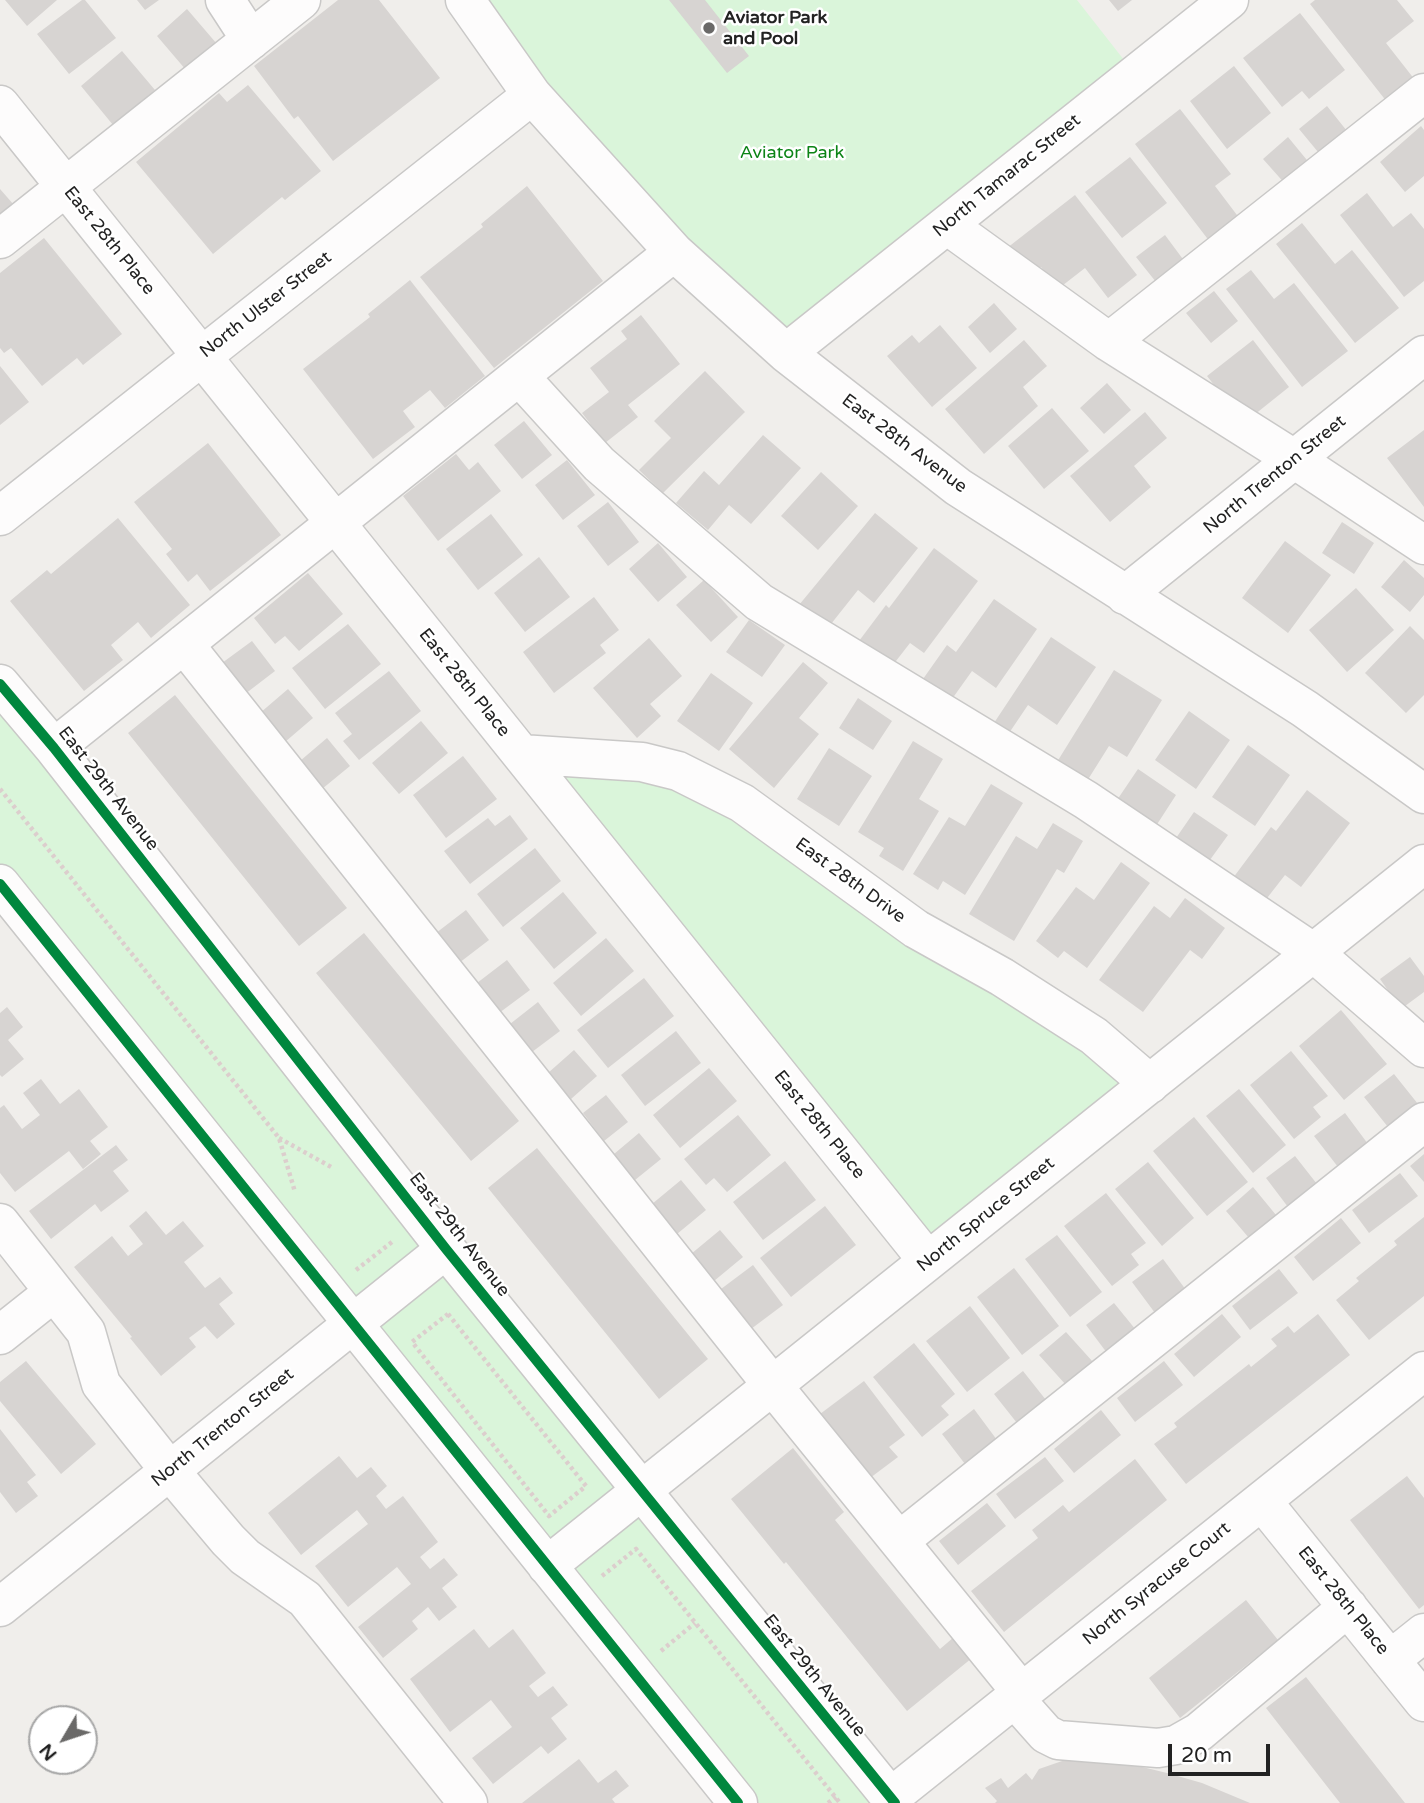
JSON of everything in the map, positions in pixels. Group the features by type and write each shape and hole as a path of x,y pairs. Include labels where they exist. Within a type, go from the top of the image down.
{"street":[{"path":"225,0 251,40"},
{"path":"0,239 301,0"},
{"name":"East 28th Avenue","path":"465,0 532,95 674,252 786,353 958,487 1305,709 1424,794"},
{"name":"North Tamarac Street","path":"786,353 1229,0"},
{"path":"1110,342 1424,93"},
{"name":"North Ulster Street","path":"0,516 532,95"},
{"name":"East 28th Place","path":"0,105 928,1261"},
{"path":"947,225 1110,342 1424,545"},
{"path":"54,748 674,252"},
{"name":"North Trenton Street","path":"1125,595 1424,355"},
{"path":"519,376 599,464 759,602 1086,800 1314,953 1424,1048"},
{"path":"184,644 899,1541 1046,1734 1058,1740 1158,1748 1176,1745 1199,1732 1348,1607"},
{"name":"East 29th Avenue","path":"0,684 54,748 446,1249 893,1800"},
{"name":"East 28th Drive","path":"521,754 642,762 678,771 742,803 916,929 1002,977 1094,1036 1150,1084"},
{"name":"North Spruce Street","path":"547,1566 1424,864"},
{"path":"0,884 738,1803"},
{"path":"899,1541 1424,1122"},
{"path":"0,1223 86,1332 101,1384 170,1471 245,1557 305,1599 468,1803"},
{"name":"North Trenton Street","path":"0,1607 446,1249"},
{"path":"0,1335 54,1292"},
{"name":"North Syracuse Court","path":"893,1800 1018,1696 1424,1371"},
{"name":"East 28th Place","path":"1262,1501 1424,1702"},
{"path":"1390,1660 1424,1633"}],"path":[{"path":"0,789 279,1138 296,1195"},
{"path":"279,1138 331,1166 340,1177"},
{"path":"355,1270 391,1242 383,1231"},
{"path":"412,1342 448,1314 586,1486"},
{"path":"598,1578 636,1549 840,1803"},
{"path":"658,1653 695,1623"},
{"path":"828,1803 835,1797"}],"green space":[{"name":"Aviator Park","path":"465,0 1077,0 1135,74 786,353"},
{"path":"0,684 895,1803 738,1803 0,884"},
{"path":"521,754 642,762 1150,1084 928,1261"}],"building":[{"path":"5,0 57,0 27,26"},
{"path":"85,0 116,38 69,74 37,34"},
{"path":"137,0 159,0 145,10"},
{"path":"338,0 379,0 440,78 333,161 298,116 294,119 254,66"},
{"name":"Aviator Park and Pool","path":"669,0 705,0 749,56 727,73"},
{"path":"1109,0 1132,0 1118,11"},
{"path":"1315,0 1397,0 1414,21 1386,43 1415,80 1387,102 1310,4"},
{"path":"187,9 217,44 186,70 157,36"},
{"path":"1300,13 1345,70 1309,99 1302,91 1282,107 1243,58"},
{"path":"122,51 155,90 113,125 81,86"},
{"path":"1234,66 1271,113 1227,149 1190,101"},
{"path":"248,85 321,171 285,200 282,197 213,254 136,162 219,93 227,102"},
{"path":"1327,106 1351,136 1323,158 1299,129"},
{"path":"1180,109 1231,174 1215,186 1240,219 1210,242 1135,144"},
{"path":"1421,126 1424,130 1424,176 1405,192 1380,162"},
{"path":"1288,137 1311,165 1287,186 1263,159"},
{"path":"1130,157 1167,203 1122,238 1085,192"},
{"path":"527,186 603,281 494,368 420,277 483,227 481,224"},
{"path":"0,189 14,205 0,217"},
{"path":"1367,193 1393,227 1411,213 1424,229 1424,281 1404,297 1340,215"},
{"path":"1075,195 1137,275 1108,298 1085,268 1058,289 1041,267 1030,276 1007,248"},
{"path":"1302,223 1335,264 1352,250 1399,308 1355,343 1276,244"},
{"path":"1165,235 1188,266 1160,287 1136,257"},
{"path":"44,238 122,334 83,365 77,358 42,386 11,348 4,353 0,348 0,273"},
{"path":"1251,270 1274,299 1294,283 1348,351 1302,387 1226,289"},
{"path":"410,280 485,376 445,408 430,390 403,411 415,427 373,459 303,369 370,317 368,314"},
{"path":"1214,291 1238,321 1211,343 1186,313"},
{"path":"994,303 1017,329 990,353 968,327"},
{"path":"641,315 680,364 628,405 638,417 605,443 582,413 609,392 590,368 627,339 621,331"},
{"path":"940,325 977,368 932,407 887,356 912,335 919,343"},
{"path":"1024,340 1047,366 1023,387 1038,406 984,454 945,409"},
{"path":"1253,340 1289,387 1244,423 1207,376"},
{"path":"0,366 29,402 0,425"},
{"path":"705,371 745,412 663,493 639,470 671,438 654,421"},
{"path":"1107,383 1131,410 1104,434 1080,408"},
{"path":"1052,408 1089,451 1044,489 1008,446"},
{"path":"1145,412 1167,438 1134,466 1151,487 1110,522 1070,476"},
{"path":"524,421 552,455 522,479 494,445"},
{"path":"1424,430 1424,507 1387,458"},
{"path":"763,435 801,468 751,524 729,505 708,530 676,503 704,471 719,485"},
{"path":"208,443 281,535 210,591 197,574 188,582 166,554 172,549 134,502"},
{"path":"456,454 469,470 478,462 501,491 438,541 403,496"},
{"path":"567,460 595,495 563,520 535,485"},
{"path":"821,472 858,506 818,550 781,516"},
{"path":"608,502 639,542 608,566 577,526"},
{"path":"875,513 918,548 874,603 858,590 827,629 799,605"},
{"path":"491,514 523,555 478,590 446,549"},
{"path":"118,518 190,605 151,638 138,622 111,645 123,660 84,691 10,601 47,570 51,574"},
{"path":"1342,522 1374,543 1354,574 1322,553"},
{"path":"1285,541 1331,575 1288,633 1242,598"},
{"path":"658,543 687,577 658,602 629,569"},
{"path":"934,548 978,581 924,653 910,643 889,670 856,645 886,605 889,608"},
{"path":"539,557 570,597 525,632 494,593"},
{"path":"1404,560 1424,578 1424,595 1410,612 1381,587"},
{"path":"308,573 343,614 299,651 285,636 275,644 254,618"},
{"path":"704,580 738,617 711,642 676,605"},
{"path":"1356,588 1394,630 1347,672 1309,630"},
{"path":"594,597 619,630 600,645 606,653 554,693 523,652"},
{"path":"994,599 1037,629 996,688 972,671 952,699 923,679 947,645 956,652"},
{"path":"749,620 785,645 762,677 726,652"},
{"path":"348,624 381,664 325,709 292,668"},
{"path":"1410,626 1424,640 1424,695 1406,713 1365,673"},
{"path":"1051,637 1096,667 1057,725 1028,705 1005,739 990,729"},
{"path":"649,638 682,676 650,704 661,716 637,738 593,688"},
{"path":"252,641 275,671 245,694 222,663"},
{"path":"803,662 828,683 799,718 819,734 774,788 729,749"},
{"path":"1114,670 1162,700 1127,757 1109,746 1082,789 1052,770"},
{"path":"389,671 421,711 359,760 343,741 352,734 335,713"},
{"path":"711,673 753,703 719,751 677,721"},
{"path":"288,689 313,718 285,742 260,713"},
{"path":"175,695 347,908 299,946 128,733"},
{"path":"858,698 892,721 873,750 839,728"},
{"path":"1189,711 1230,740 1196,789 1155,760"},
{"path":"421,721 448,753 399,794 372,763"},
{"path":"327,738 350,766 322,789 300,761"},
{"path":"913,741 943,759 919,799 939,811 903,871 879,856 884,848 858,832"},
{"path":"1248,745 1290,775 1255,826 1212,797"},
{"path":"829,748 872,776 839,826 797,799"},
{"path":"463,756 497,799 446,838 413,795"},
{"path":"1138,769 1176,795 1154,829 1115,803"},
{"path":"991,784 1023,803 965,895 943,881 938,890 913,874 949,817 965,826"},
{"path":"1307,790 1350,823 1301,887 1285,875 1264,902 1233,878 1271,827 1276,831"},
{"path":"1194,812 1228,835 1207,864 1174,841"},
{"path":"510,815 528,839 470,884 444,851 488,818 495,826"},
{"path":"1053,823 1083,841 1064,873 1057,869 1014,941 969,914 1016,836 1037,849"},
{"path":"535,848 561,881 503,927 477,894"},
{"path":"1121,862 1150,883 1087,968 1064,951 1058,958 1036,941 1076,887 1094,900"},
{"path":"563,892 597,933 554,969 520,928"},
{"path":"1185,898 1225,928 1202,959 1190,950 1143,1012 1099,980 1154,906 1170,918"},
{"path":"466,910 489,940 459,963 436,933"},
{"path":"364,933 519,1121 471,1161 316,973"},
{"path":"606,938 634,971 581,1016 553,983"},
{"path":"1410,957 1424,976 1424,992 1401,1009 1380,979"},
{"path":"507,960 530,990 499,1013 477,983"},
{"path":"644,978 674,1016 608,1068 577,1030"},
{"path":"538,1002 560,1031 532,1052 510,1024"},
{"path":"7,1007 23,1027 8,1040 24,1059 2,1077 0,1013"},
{"path":"1341,1010 1387,1064 1344,1100 1299,1046"},
{"path":"676,1031 701,1063 645,1106 621,1075"},
{"path":"574,1050 597,1076 571,1099 548,1073"},
{"path":"1291,1051 1328,1096 1313,1107 1321,1117 1294,1139 1250,1085"},
{"path":"709,1068 737,1101 680,1148 653,1115"},
{"path":"1394,1074 1418,1104 1388,1127 1364,1097"},
{"path":"41,1079 60,1104 79,1089 108,1127 90,1141 101,1154 83,1169 69,1151 15,1192 0,1173 0,1108 4,1105 22,1129 40,1115 23,1093"},
{"path":"1239,1089 1286,1145 1253,1173 1206,1116"},
{"path":"606,1095 628,1122 604,1141 583,1113"},
{"path":"1345,1113 1368,1144 1338,1167 1314,1136"},
{"path":"738,1115 771,1155 727,1192 714,1178 706,1185 684,1159"},
{"path":"1194,1117 1248,1182 1207,1216 1153,1151"},
{"path":"639,1133 661,1159 635,1180 614,1154"},
{"path":"116,1145 128,1160 113,1171 129,1191 101,1212 95,1204 51,1239 29,1211"},
{"path":"537,1148 708,1359 659,1399 488,1188"},
{"path":"1424,1154 1424,1182 1410,1166"},
{"path":"1295,1156 1317,1184 1288,1207 1266,1178"},
{"path":"785,1161 816,1200 763,1240 733,1202"},
{"path":"1148,1162 1194,1218 1162,1246 1115,1189"},
{"path":"1400,1173 1418,1196 1369,1233 1352,1210"},
{"path":"681,1180 706,1210 677,1234 652,1204"},
{"path":"1253,1187 1276,1215 1249,1238 1226,1211"},
{"path":"1106,1193 1146,1243 1131,1254 1139,1265 1112,1286 1064,1226"},
{"path":"825,1206 856,1245 791,1297 760,1258"},
{"path":"146,1211 166,1235 183,1221 204,1246 184,1262 205,1288 220,1277 233,1293 219,1304 235,1324 217,1339 205,1326 189,1338 196,1347 161,1376 74,1267 112,1236 128,1256 143,1244 129,1226"},
{"path":"1424,1217 1424,1296 1369,1340 1336,1300 1359,1281 1356,1278 1397,1245 1394,1241"},
{"path":"1341,1218 1361,1243 1313,1281 1294,1257"},
{"path":"720,1230 743,1257 714,1281 691,1254"},
{"path":"1057,1235 1102,1292 1070,1317 1025,1259"},
{"path":"1163,1259 1186,1290 1155,1313 1132,1282"},
{"path":"753,1265 783,1305 751,1329 721,1289"},
{"path":"1014,1268 1059,1326 1022,1355 977,1297"},
{"path":"1279,1269 1298,1293 1250,1330 1232,1306"},
{"path":"1114,1303 1136,1330 1107,1353 1086,1325"},
{"path":"970,1306 1010,1358 967,1392 926,1341"},
{"path":"1222,1314 1241,1337 1194,1377 1174,1354"},
{"path":"1318,1314 1350,1355 1186,1484 1154,1444 1177,1427 1174,1423 1249,1364 1251,1367 1277,1346 1271,1339 1288,1326 1294,1333"},
{"path":"1066,1332 1093,1362 1066,1385 1039,1355"},
{"path":"914,1343 955,1394 941,1406 949,1415 922,1437 873,1377"},
{"path":"26,1361 96,1444 61,1474 0,1401 0,1382"},
{"path":"1164,1361 1183,1385 1135,1422 1117,1398"},
{"path":"1023,1371 1046,1400 1017,1423 994,1394"},
{"path":"864,1381 905,1435 889,1447 898,1457 870,1478 820,1414"},
{"path":"974,1409 997,1440 965,1464 942,1434"},
{"path":"1101,1410 1121,1435 1074,1473 1054,1449"},
{"path":"0,1429 36,1475 27,1482 38,1496 16,1513 0,1492"},
{"path":"793,1448 844,1512 835,1520 940,1649 954,1637 972,1658 907,1711 731,1499"},
{"path":"339,1456 357,1478 371,1467 387,1486 376,1496 386,1509 403,1496 438,1542 420,1557 430,1569 444,1558 458,1575 442,1588 457,1607 439,1621 428,1607 412,1621 418,1629 383,1658 358,1627 411,1584 397,1567 348,1607 315,1566 368,1524 357,1510 301,1555 268,1513"},
{"path":"1045,1457 1064,1481 1015,1519 996,1494"},
{"path":"1135,1459 1167,1500 1004,1632 971,1591 1038,1538 1032,1530 1063,1505 1069,1512"},
{"path":"1407,1476 1424,1498 1424,1605 1419,1609 1350,1520"},
{"path":"987,1503 1006,1526 958,1565 939,1541"},
{"path":"1246,1600 1278,1640 1180,1718 1149,1678"},
{"path":"474,1629 489,1648 513,1629 546,1673 529,1686 538,1697 553,1686 568,1705 551,1718 567,1739 548,1754 541,1746 493,1784 472,1758 512,1727 491,1700 450,1732 410,1679"},
{"path":"1306,1677 1405,1803 1340,1803 1266,1708"},
{"path":"579,1759 598,1783 616,1770 629,1786 612,1799 615,1803 522,1803"},
{"path":"1065,1760 1130,1764 1202,1783 1250,1803 995,1803 997,1801 985,1788 1001,1778 1008,1788 1026,1773 1032,1780 1039,1769"}],"cycle path":[{"path":"0,684 54,748 446,1249 895,1803"},
{"path":"0,884 738,1803"}],"place":[{"name":"Aviator Park and Pool","path":"709,28"}]}
